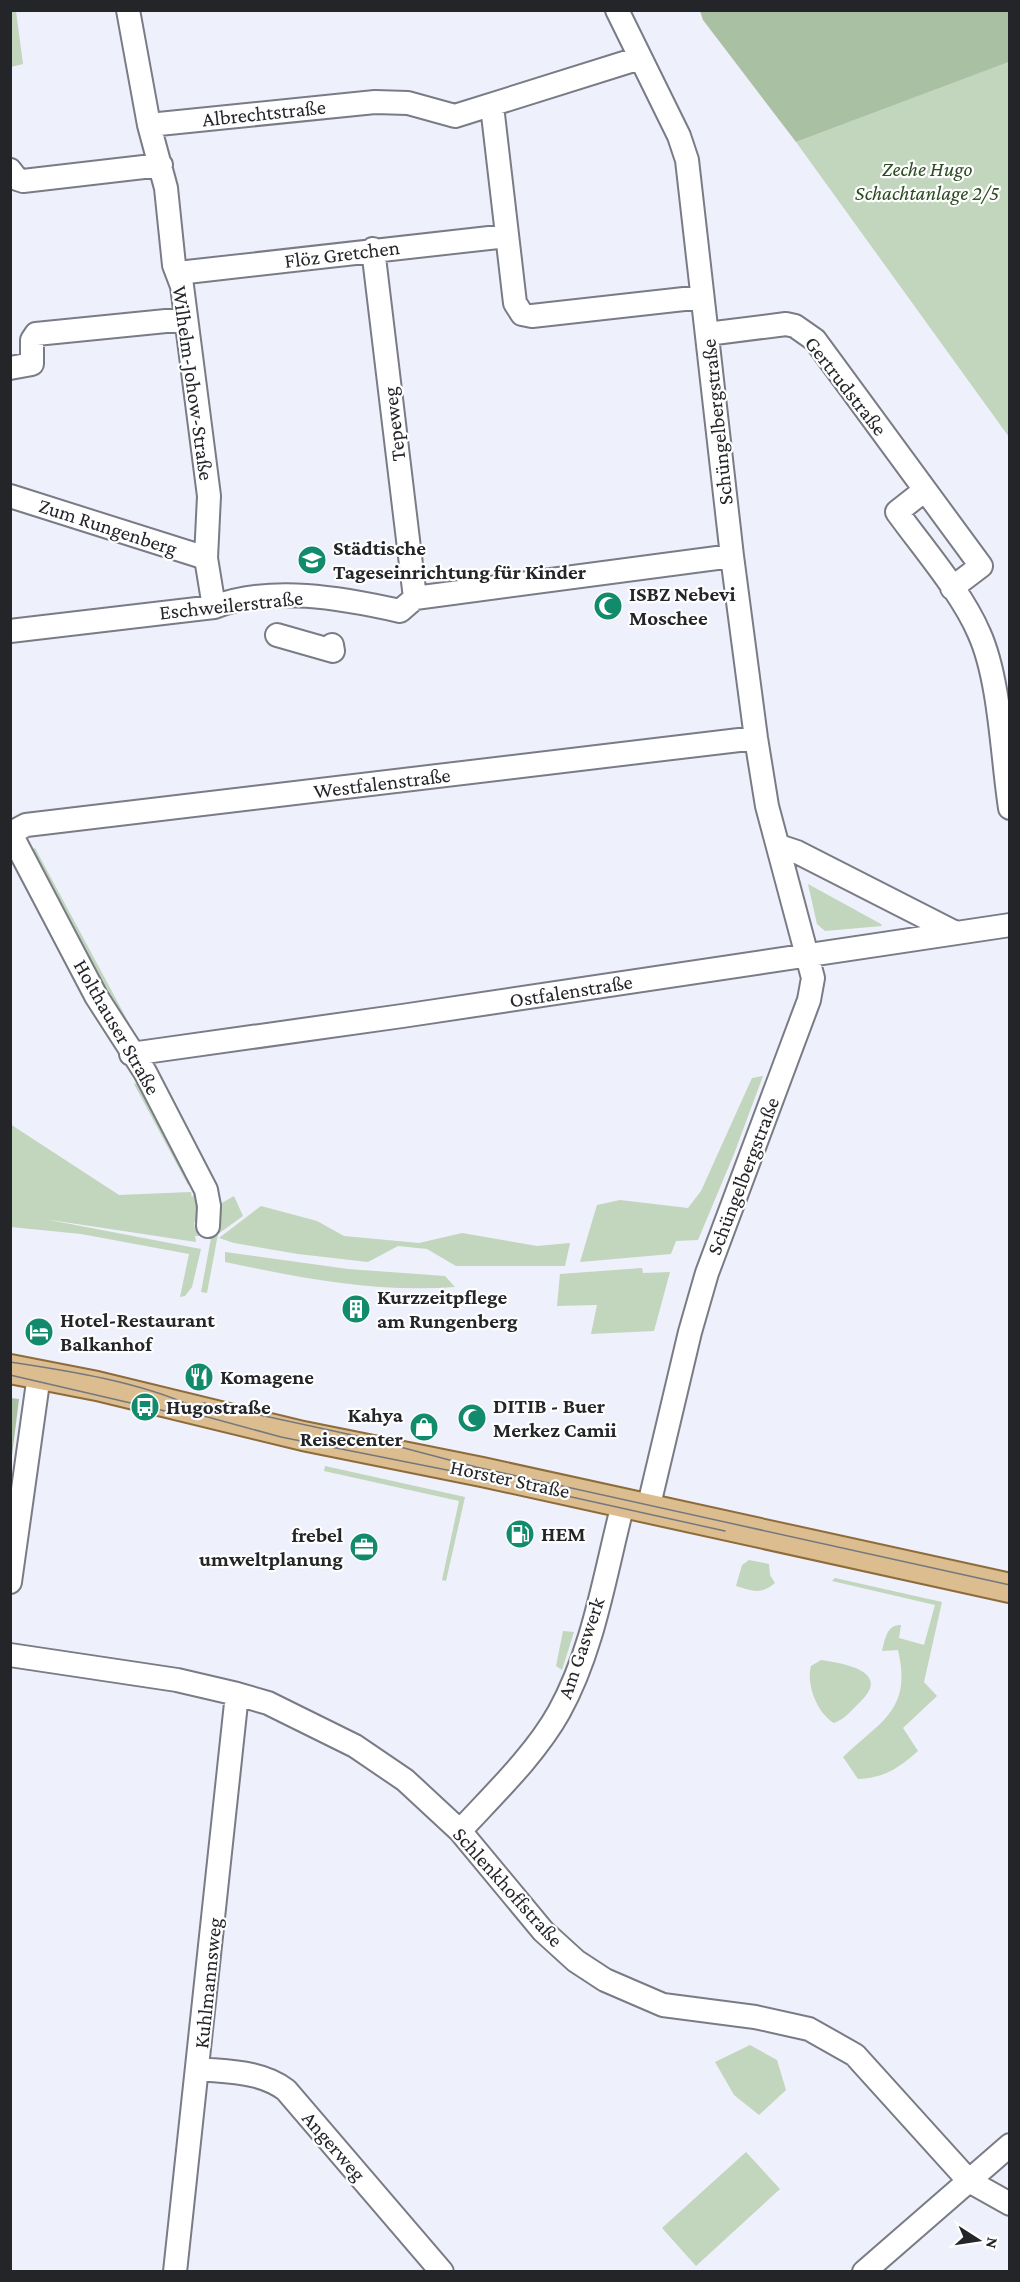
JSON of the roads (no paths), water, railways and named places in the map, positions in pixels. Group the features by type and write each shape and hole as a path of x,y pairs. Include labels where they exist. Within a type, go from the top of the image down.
{"main road":[{"name":"Horster Straße","path":"10,1369 303,1436 1010,1588"}],"street":[{"path":"128,10 149,125"},
{"name":"Schüngelbergstraße","path":"617,10 679,136 687,160 732,556 756,738 767,806 813,970 812,989 706,1273 636,1506"},
{"name":"Albrechtstraße","path":"149,125 375,102 416,105 455,116 640,58"},
{"path":"492,106 514,303 517,309 527,316 702,297"},
{"name":"Wilhelm-Johow-Straße","path":"149,125 161,165 174,265 178,273 186,318 209,496 206,558 220,605"},
{"path":"10,170 16,179 23,181 161,165"},
{"name":"Flöz Gretchen","path":"178,273 373,249 507,236"},
{"name":"Tepeweg","path":"373,249 415,598"},
{"path":"10,368 32,364 32,340 36,334 186,318"},
{"name":"Gertrudstraße","path":"707,334 786,324 806,332 815,340 981,566 952,588"},
{"path":"925,490 897,512 952,588 980,633 995,691 1010,808"},
{"name":"Zum Rungenberg","path":"10,496 206,558"},
{"name":"Eschweilerstraße","path":"10,631 309,596 348,608 382,607 400,611 415,598 732,556"},
{"path":"277,635 333,651 332,645"},
{"name":"Westfalenstraße","path":"11,832 26,825 756,738"},
{"name":"Holthauser Straße","path":"11,832 96,996 131,1054 145,1072 206,1190 209,1206 208,1226"},
{"path":"779,846 797,852 956,933"},
{"name":"Ostfalenstraße","path":"131,1054 402,1017 1010,925"},
{"path":"10,1582 39,1375"},
{"name":"Am Gaswerk","path":"460,1831 517,1769 558,1714 576,1674 636,1506"},
{"name":"Schlenkhoffstraße","path":"10,1655 177,1680 237,1694 268,1703 355,1746 405,1780 460,1831 543,1931 576,1961 605,1980 663,2005 754,2017 809,2028 855,2055 969,2181 1010,2204"},
{"name":"Kuhlmannsweg","path":"175,2271 199,2069 237,1694"},
{"name":"Angerweg","path":"199,2069 260,2076 274,2081 286,2090 442,2271"},
{"path":"864,2271 1010,2145"}],"tram line":[{"path":"10,1362 104,1378 173,1398 194,1407 204,1403 366,1438 476,1467 1010,1585"},
{"path":"10,1375 178,1414 193,1413 281,1437 482,1477"},
{"path":"549,1492 725,1531"}],"place":[{"name":"Städtische Tageseinrichtung für Kinder","path":"312,560"},
{"name":"ISBZ Nebevi Moschee","path":"608,606"},
{"name":"Kurzzeitpflege am Rungenberg","path":"356,1309"},
{"name":"Hotel-Restaurant Balkanhof","path":"39,1332"},
{"name":"Komagene","path":"199,1377"},
{"name":"Hugostraße","path":"145,1407"},
{"name":"DITIB - Buer Merkez Camii","path":"472,1418"},
{"name":"Kahya Reisecenter","path":"424,1427"},
{"name":"HEM","path":"520,1534"},
{"name":"frebel umweltplanung","path":"364,1547"}],"park label":[{"name":"Zeche Hugo Schachtanlage 2/5","path":"927,181"}]}
